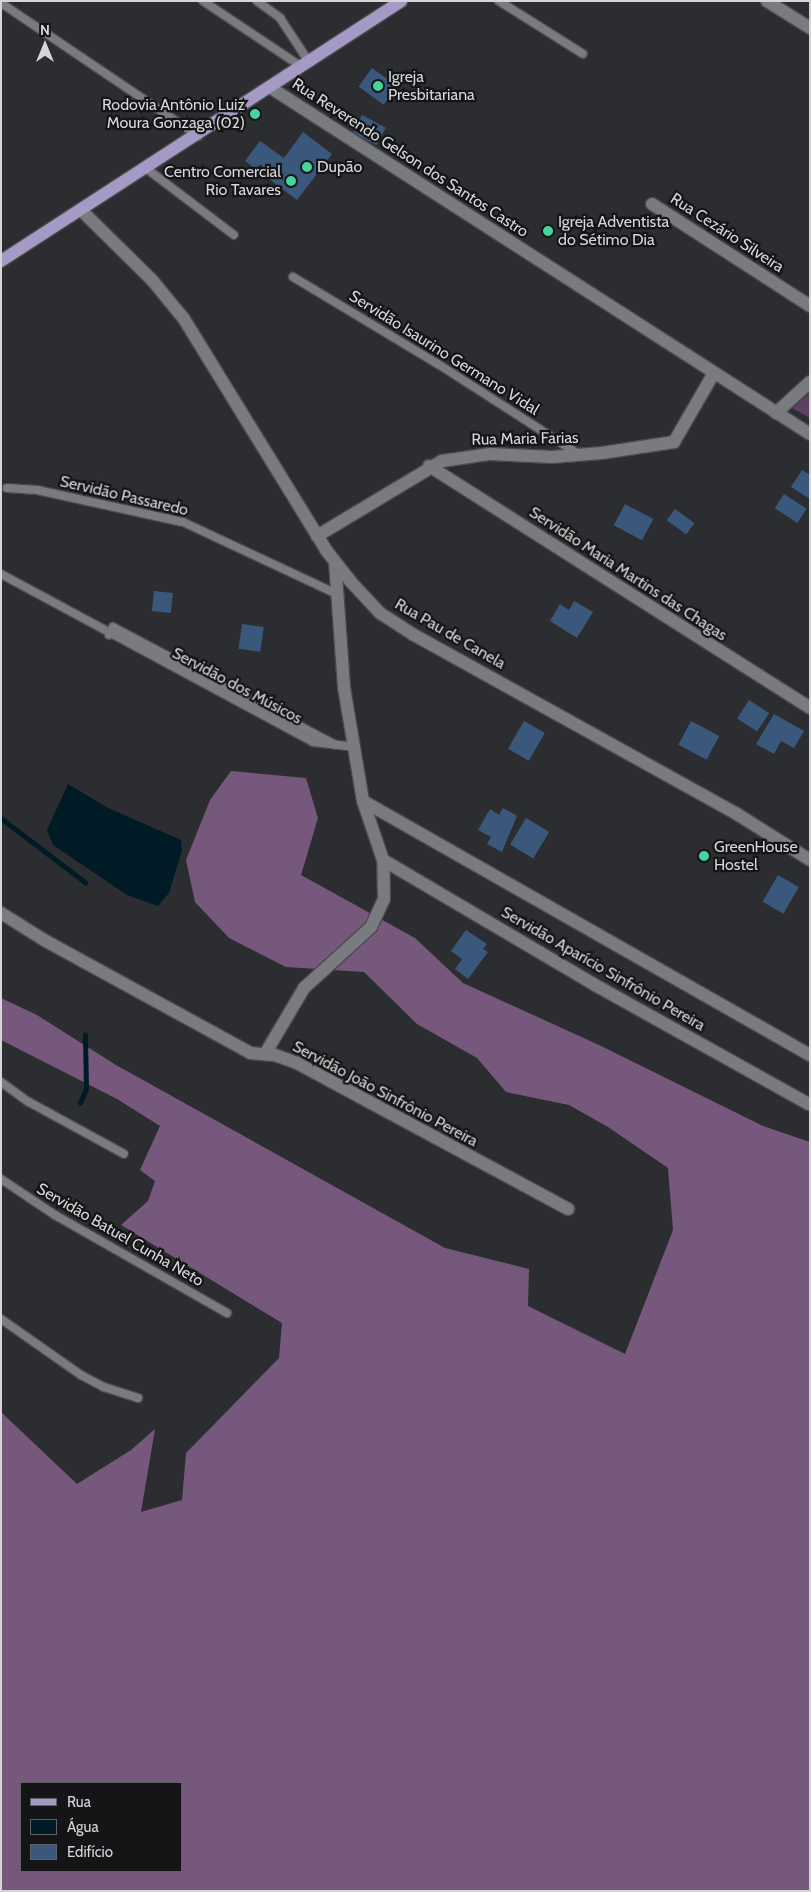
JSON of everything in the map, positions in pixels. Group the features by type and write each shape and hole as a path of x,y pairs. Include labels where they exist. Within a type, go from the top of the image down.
{"main road":[{"path":"1,261 198,136 401,1"}],"street":[{"path":"767,1 810,28"},
{"name":"Rua Reverendo Gelson dos Santos Castro","path":"270,88 810,434"},
{"name":"Rua Cezário Silveira","path":"652,204 810,306"},
{"name":"Rua Pau de Canela","path":"81,210 152,280 184,319 317,536 335,562 367,600 396,624 737,814 810,860"},
{"name":"Rua Maria Farias","path":"317,536 429,466 473,455 579,455 674,442 714,373"},
{"path":"776,412 810,382"},
{"name":"Servidão Maria Martins das Chagas","path":"429,466 810,708"},
{"path":"265,1054 314,977 371,927 384,899 383,860 363,801 356,747 341,665 339,595 335,562"},
{"path":"363,801 810,1055"},
{"name":"Servidão Aparício Sinfrônio Pereira","path":"383,860 595,985 809,1104"},
{"name":"Servidão João Sinfrônio Pereira","path":"1,913 44,940 250,1053 265,1054 297,1063 568,1209"}],"lane":[{"path":"203,1 306,65"},
{"path":"257,1 280,18 306,65"},
{"path":"499,1 584,54"},
{"path":"1,3 198,136"},
{"path":"147,168 234,235"},
{"name":"Servidão Isaurino Germano Vidal","path":"293,277 438,364 579,455"},
{"name":"Servidão Passaredo","path":"7,488 37,490 183,522 339,595"},
{"name":"Servidão dos Músicos","path":"1,574 109,635 185,669 313,742 339,747 356,747"},
{"path":"1,1082 48,1114 124,1154"},
{"name":"Servidão Batuel Cunha Neto","path":"1,1179 55,1215 227,1313"},
{"path":"1,1319 81,1375 104,1387 138,1398"}],"shaded area":[{"path":"810,393 810,418 792,408"},
{"path":"231,771 306,778 318,818 301,875 415,938 463,983 599,1045 763,1126 810,1142 810,1891 1,1891 1,1412 77,1484 131,1450 155,1429 141,1512 182,1500 186,1453 279,1358 282,1323 121,1225 148,1201 155,1181 140,1170 160,1126 117,1099 1,1040 1,998 37,1015 116,1065 445,1248 529,1269 528,1306 625,1354 673,1230 668,1168 608,1127 569,1105 506,1092 477,1058 417,1024 364,972 286,967 229,938 195,902 186,860 210,800"}],"water":[{"path":"68,784 108,808 181,840 182,851 169,893 158,906 127,895 53,845 47,830"}],"building":[{"name":"Igreja Presbitariana","path":"372,68 397,86 384,105 358,87"},
{"path":"362,115 386,128 376,145 353,133"},
{"name":"Centro Comercial Rio Tavares","path":"303,132 332,154 297,200 245,161 260,141 284,158"},
{"path":"802,470 810,475 810,499 791,487"},
{"path":"784,494 807,509 797,523 775,508"},
{"path":"625,504 653,519 642,540 614,525"},
{"path":"675,509 694,523 686,534 667,520"},
{"path":"154,591 173,593 171,613 152,611"},
{"path":"574,601 593,612 577,638 550,621 560,604 569,610"},
{"path":"242,624 264,627 260,652 239,649"},
{"path":"749,700 769,713 757,732 737,718"},
{"path":"774,714 804,731 794,748 781,741 774,754 756,744"},
{"path":"524,721 545,733 529,761 508,749"},
{"path":"691,721 719,736 707,760 678,745"},
{"path":"503,808 517,816 502,852 487,844 491,837 478,830 490,809 499,815"},
{"path":"526,818 549,832 533,858 510,845"},
{"path":"778,875 799,887 783,914 762,902"},
{"path":"466,930 487,944 483,949 488,952 468,979 455,969 462,959 451,951"}],"waterway":[{"path":"1,818 85,882"},
{"path":"80,1103 86,1089 85,1035"}],"place":[{"name":"Igreja Presbitariana","path":"378,86"},
{"name":"Rodovia Antônio Luiz Moura Gonzaga (02)","path":"255,114"},
{"name":"Dupão","path":"307,167"},
{"name":"Centro Comercial Rio Tavares","path":"291,181"},
{"name":"Igreja Adventista do Sétimo Dia","path":"548,231"},
{"name":"GreenHouse Hostel","path":"704,856"}]}
